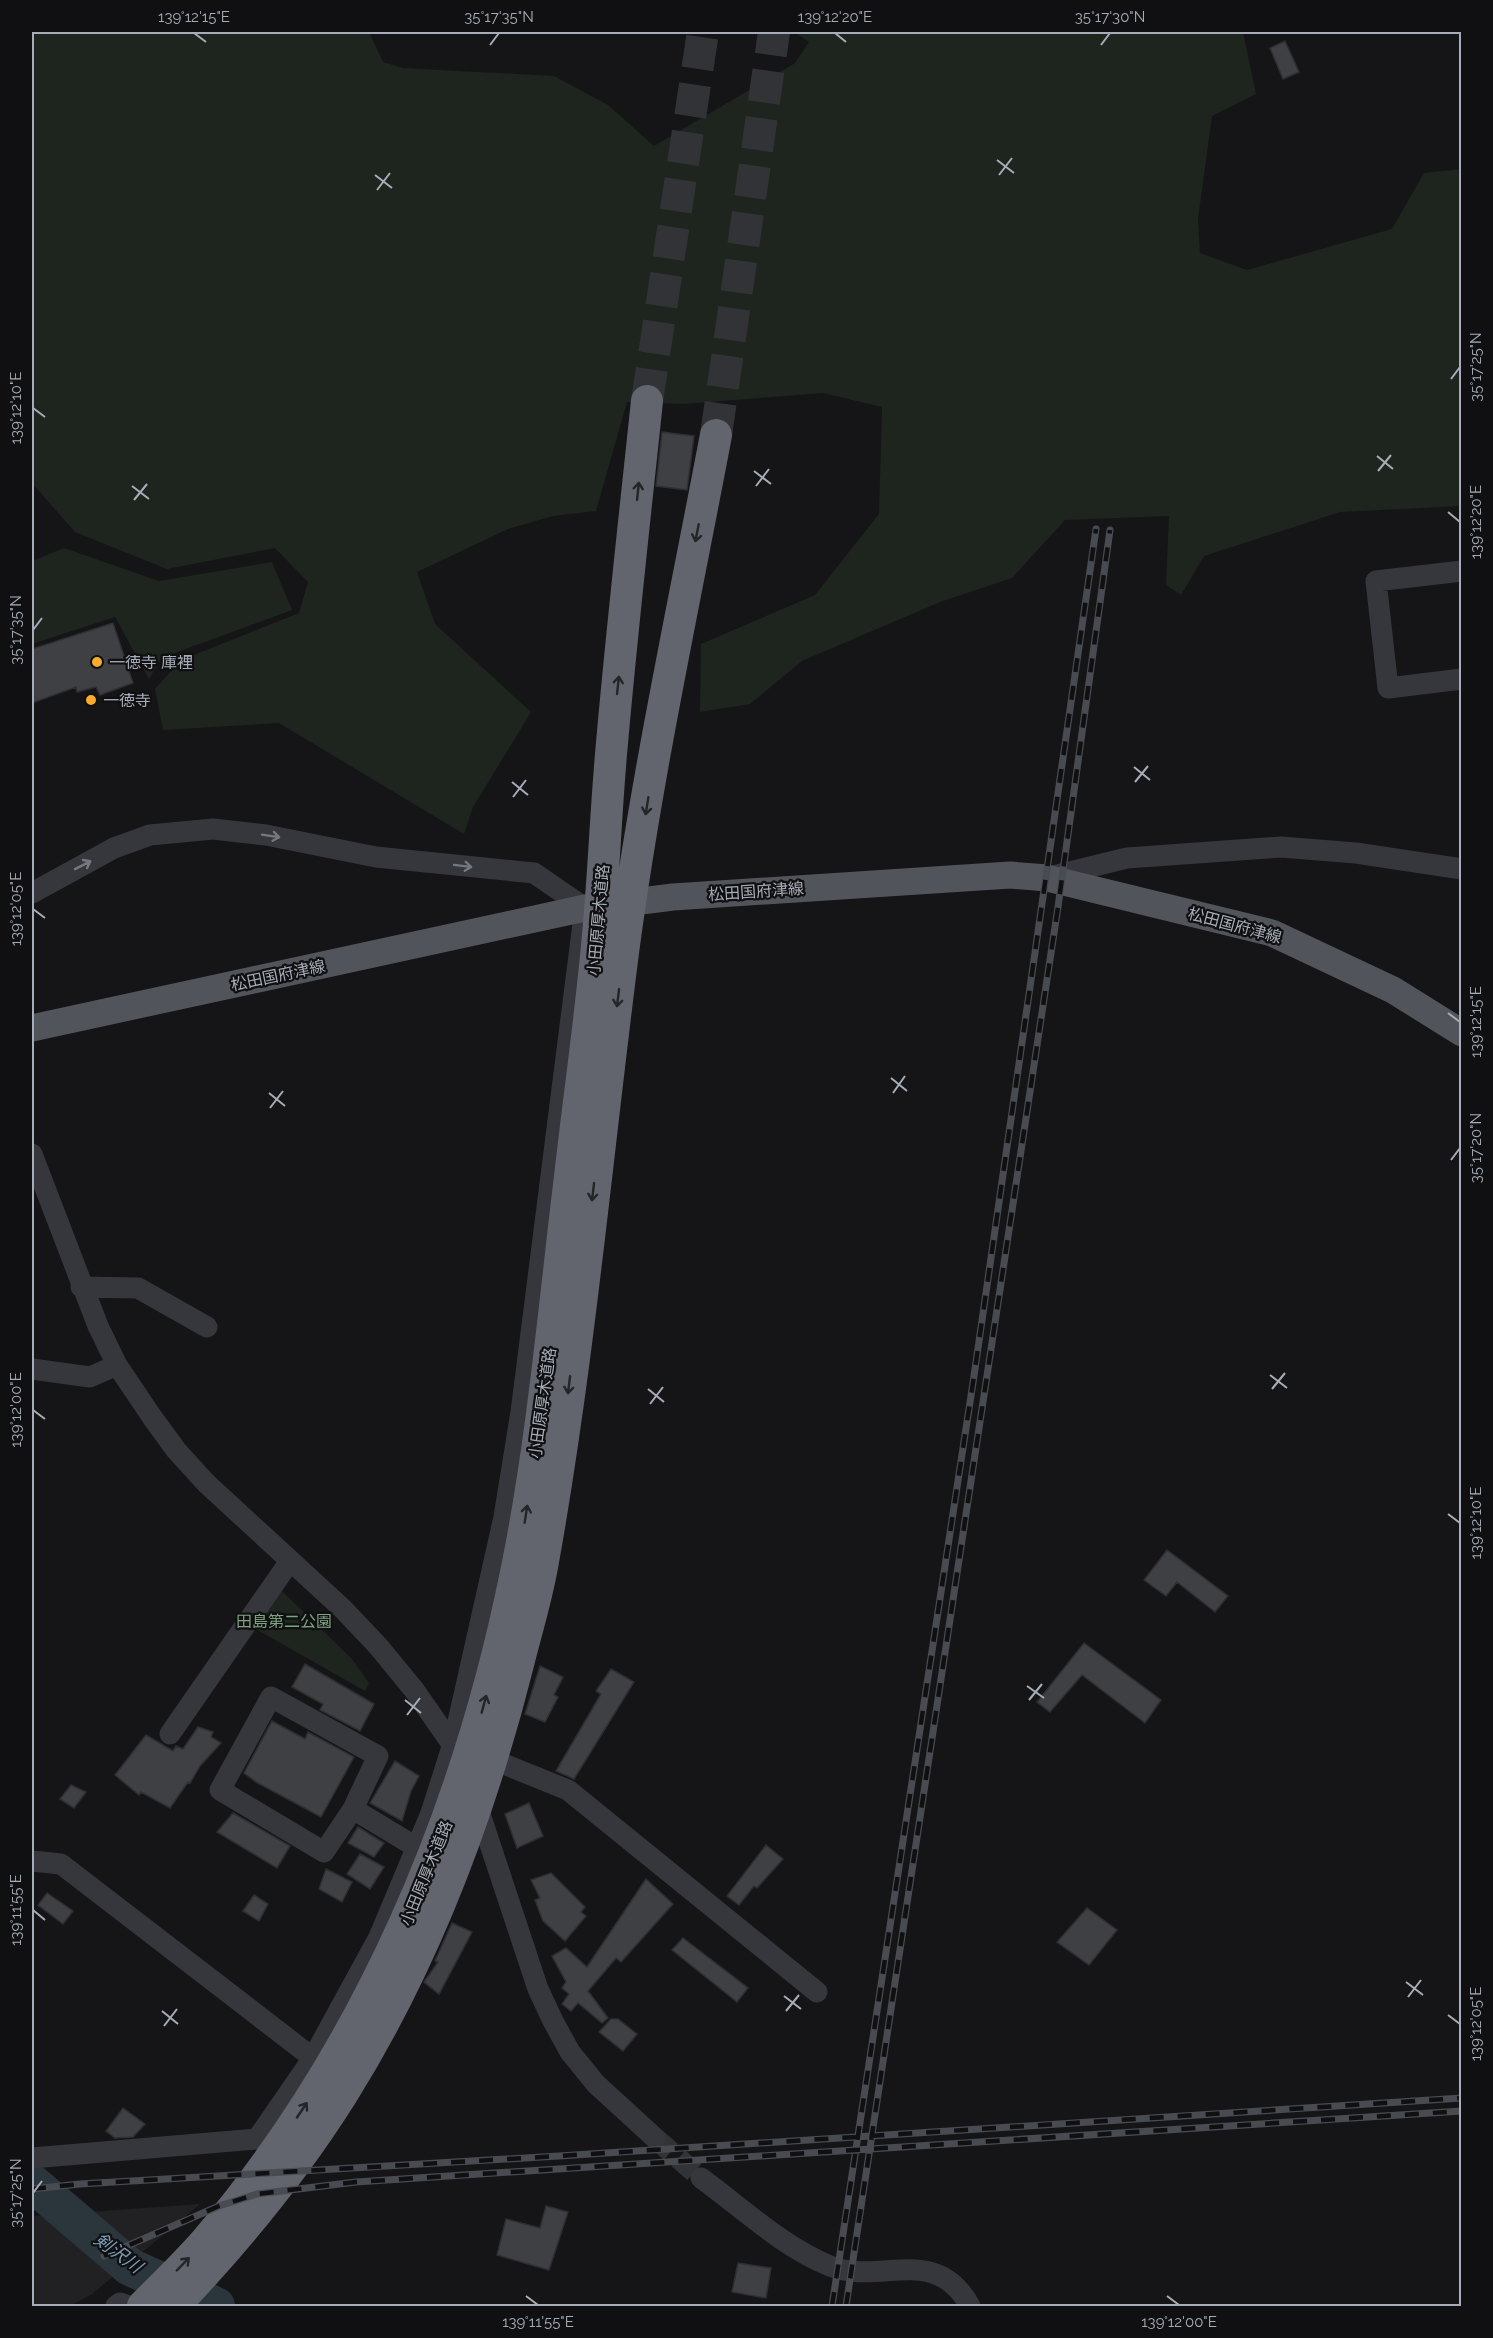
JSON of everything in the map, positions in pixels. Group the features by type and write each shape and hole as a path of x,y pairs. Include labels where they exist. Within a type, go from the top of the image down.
{"highway":[{"name":"小田原厚木道路","path":"143,2307 205,2241 273,2153 321,2083 367,2005 403,1932 444,1830 484,1707 517,1568 542,1412 598,938 612,743 647,400"},
{"name":"小田原厚木道路","path":"174,2307 224,2254 293,2166 342,2095 387,2016 423,1942 465,1843 505,1715 541,1572 561,1443 625,939 656,748 716,435"}],"main road":[{"name":"松田国府津線","path":"32,1028 585,908 672,897 971,876 1047,878 1272,933 1393,990 1461,1033"}],"street":[{"path":"1461,571 1376,581 1388,688 1461,679"},
{"path":"32,893 114,848 150,835 213,829 266,835 376,856 534,873 585,908 521,1412 504,1517 453,1744 431,1813 379,1937 313,2058 256,2139 38,2158"},
{"path":"1047,878 1127,858 1281,847 1356,853 1461,869"},
{"path":"32,1154 81,1287 117,1365 176,1450 206,1483 343,1609 378,1646 453,1744 486,1828 538,1989 553,2021 570,2052 596,2084 655,2138"},
{"path":"81,1287 138,1288 207,1327"},
{"path":"32,1370 90,1377 117,1365"},
{"path":"170,1734 290,1561"},
{"path":"271,1697 378,1756 352,1809 324,1852 220,1790 271,1697"},
{"path":"453,1744 568,1790 817,1992"},
{"path":"352,1809 416,1847"},
{"path":"32,1861 61,1864 313,2058"},
{"path":"701,2178 802,2251 831,2266 867,2270 923,2270 949,2280 970,2307"},
{"path":"116,2307 120,2303 129,2307"}],"shaded area":[{"path":"200,2204 92,2294 70,2306 32,2306 32,2216"}],"green space":[{"path":"32,32 369,32 383,62 403,68 554,76 608,105 654,146 795,63 809,42 794,32 1243,32 1256,94 1212,116 1198,219 1200,253 1247,270 1392,229 1424,173 1461,169 1461,506 1340,512 1204,556 1181,595 1166,585 1169,516 1065,520 1012,578 940,602 802,661 750,704 700,712 701,644 815,595 879,514 882,407 823,393 684,404 627,402 596,511 553,516 508,529 417,572 435,624 531,712 473,807 464,834 279,723 163,730 155,689 181,660 299,613 308,582 275,548 167,569 75,532 32,483"},
{"path":"64,548 159,581 272,562 292,610 161,658 149,679 115,617 32,644 32,561"},
{"name":"田島第二公園","path":"280,1589 352,1659 369,1683 365,1691 254,1628"}],"building":[{"path":"1285,41 1299,72 1283,79 1270,48"},
{"path":"662,432 694,436 687,490 656,486"},
{"name":"一徳寺 庫裡","path":"113,623 133,683 100,695 96,687 77,692 76,687 32,703 32,649"},
{"path":"1167,1550 1228,1596 1215,1612 1177,1582 1166,1596 1144,1580"},
{"path":"1084,1643 1161,1700 1145,1723 1082,1675 1050,1712 1037,1702"},
{"path":"305,1664 374,1704 360,1731 320,1710 323,1704 292,1687"},
{"path":"540,1666 563,1677 554,1695 558,1697 545,1722 525,1714"},
{"path":"611,1669 634,1682 574,1779 556,1771 601,1694 596,1691"},
{"path":"272,1721 305,1739 308,1732 354,1757 321,1817 256,1782 244,1773"},
{"path":"198,1727 213,1732 211,1737 221,1743 200,1766 170,1808 141,1792 139,1795 115,1775 146,1735 173,1751 176,1746 183,1749"},
{"path":"395,1761 419,1776 411,1791 402,1821 370,1803"},
{"path":"71,1785 86,1792 74,1808 60,1799"},
{"path":"529,1803 543,1836 517,1848 505,1814"},
{"path":"233,1813 290,1846 277,1868 217,1832"},
{"path":"358,1827 384,1843 374,1857 348,1843"},
{"path":"766,1845 783,1859 757,1888 754,1886 739,1905 727,1896"},
{"path":"360,1854 384,1867 370,1889 347,1874"},
{"path":"326,1869 352,1882 342,1902 319,1889"},
{"path":"551,1873 585,1907 581,1912 586,1916 565,1941 543,1921 535,1900 540,1898 531,1880"},
{"path":"646,1879 673,1904 621,1962 616,1958 588,1991 608,2018 602,2023 578,2003 571,2011 562,2004 569,1994 562,1988 566,1982 552,1956 566,1948 587,1967"},
{"path":"47,1893 73,1911 63,1924 38,1905"},
{"path":"254,1895 268,1904 259,1921 243,1911"},
{"path":"1087,1908 1117,1930 1089,1965 1057,1942"},
{"path":"452,1923 472,1932 439,1994 424,1982 438,1962 435,1961"},
{"path":"683,1938 748,1988 737,2002 672,1950"},
{"path":"611,2019 618,2019 637,2034 623,2051 599,2032"},
{"path":"123,2108 145,2124 133,2137 115,2138 106,2131"},
{"path":"546,2206 568,2212 549,2270 497,2255 506,2219 540,2228"},
{"path":"738,2263 771,2268 766,2298 732,2292"}],"waterway":[{"name":"剣沢川","path":"32,2183 130,2267 216,2306"}],"tunnel":[{"path":"647,401 703,32"},
{"path":"716,435 774,32"},
{"path":"655,2138 701,2178"}],"railway":[{"path":"832,2306 974,1376 1096,529"},
{"path":"846,2306 1058,907 1110,530"},
{"path":"32,2189 80,2184 559,2156 1462,2098"},
{"path":"104,2256 219,2206 257,2194 356,2182 1462,2111"}],"place":[{"name":"一徳寺 庫裡","path":"97,662"},
{"name":"一徳寺","path":"91,700"}]}
